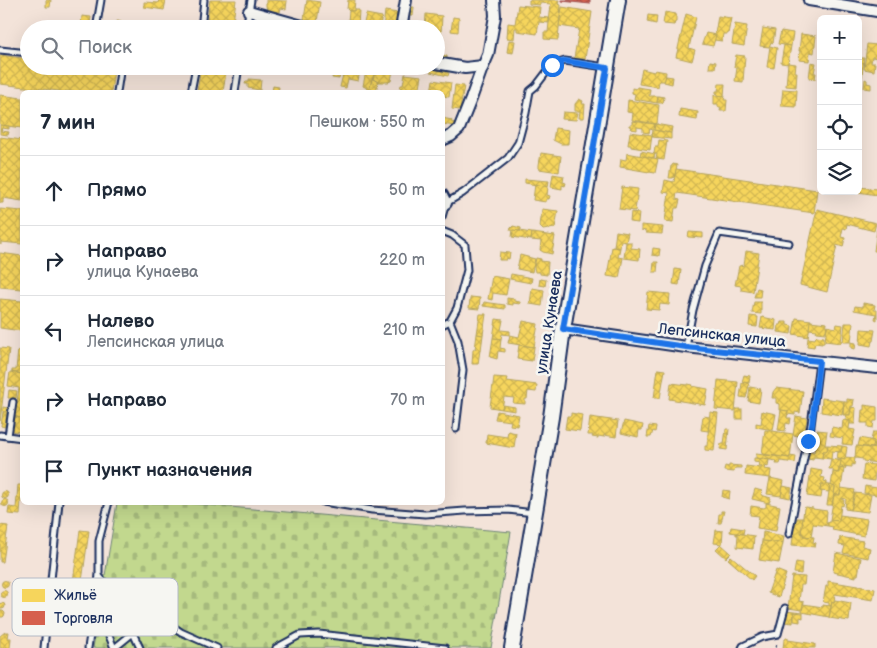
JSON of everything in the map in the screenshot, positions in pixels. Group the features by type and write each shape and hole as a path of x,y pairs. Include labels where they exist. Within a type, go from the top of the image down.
{"main road":[{"name":"улица Кунаева","path":"512,648 618,0"}],"street":[{"path":"403,20 406,0"},
{"path":"445,139 451,136 459,128 488,55 494,16 494,0"},
{"path":"809,0 877,11"},
{"path":"249,11 282,20"},
{"path":"445,65 465,68 483,66"},
{"name":"Лепсинская улица","path":"563,329 686,347 877,368"}],"lane":[{"path":"97,20 100,0"},
{"path":"202,20 204,0"},
{"path":"248,20 250,0"},
{"path":"0,50 20,52"},
{"path":"445,199 463,193 508,158 518,143 530,91 552,65 565,61 607,68"},
{"path":"117,90 120,75"},
{"path":"191,90 194,75"},
{"path":"235,90 238,75"},
{"path":"445,232 465,245 467,270 457,308 450,321 445,324"},
{"path":"686,347 693,310 705,266 719,233 789,243"},
{"path":"450,321 458,341 463,370 456,429"},
{"path":"789,534 812,425 819,361"},
{"path":"8,436 13,402"},
{"path":"0,435 20,438"},
{"path":"51,578 59,505"},
{"path":"99,576 99,541 108,505"},
{"path":"340,505 372,510 426,514 508,510 534,513"},
{"path":"742,648 762,637 778,634 785,608"},
{"path":"178,630 217,648"},
{"path":"276,648 300,635 319,634 445,648"},
{"path":"110,636 115,648 130,636"},
{"path":"134,636 140,648"}],"green space":[{"path":"117,505 207,505 511,532 491,648 93,648 95,636 178,636 178,578 105,578"}],"building: Жильё":[{"path":"46,0 51,0 50,7 46,7"},
{"path":"159,0 166,0 164,10 144,7 144,2 158,3"},
{"path":"210,0 236,0 233,20 207,20"},
{"path":"266,0 287,1 286,9 281,8 280,12 267,10"},
{"path":"307,0 320,2 317,20 304,19"},
{"path":"348,0 355,0 354,11 347,9"},
{"path":"529,0 559,0 558,4 561,5 558,40 544,39 544,32 548,32 551,4 529,4"},
{"path":"518,5 540,7 539,17 549,18 549,23 539,22 537,34 517,31 517,28 515,28 514,39 507,38 508,23 515,24"},
{"path":"408,7 414,7 413,16 407,16"},
{"path":"562,7 592,12 585,59 574,58 579,29 559,26"},
{"path":"359,10 358,20 348,20 349,11"},
{"path":"385,11 398,13 397,20 384,20"},
{"path":"665,12 676,14 674,25 663,24"},
{"path":"366,14 382,17 381,20 365,20"},
{"path":"426,14 442,16 442,20 426,20"},
{"path":"686,14 696,17 689,48 695,50 692,61 676,57"},
{"path":"648,15 657,16 656,24 647,22"},
{"path":"82,16 91,17 91,20 82,20"},
{"path":"718,16 731,18 728,34 723,34 722,41 714,40"},
{"path":"453,17 459,18 458,32 451,31"},
{"path":"735,24 747,26 744,46 732,44"},
{"path":"763,28 775,30 773,43 771,42 769,47 760,46"},
{"path":"781,31 793,33 791,46 778,44"},
{"path":"706,33 716,35 713,46 702,44"},
{"path":"801,34 816,36 814,53 810,52 809,61 799,60"},
{"path":"509,40 515,41 513,53 507,52"},
{"path":"867,44 877,45 877,58 872,57 871,63 875,63 874,71 864,69"},
{"path":"784,45 791,46 788,64 781,63"},
{"path":"770,46 777,48 774,68 767,67"},
{"path":"0,55 20,58 20,75 113,75 111,90 51,90 0,84"},
{"path":"736,55 745,56 743,82 735,81 737,68 734,67"},
{"path":"862,58 864,58 862,77"},
{"path":"710,61 716,62 715,68 709,68"},
{"path":"811,62 816,63 815,79 809,78"},
{"path":"788,63 796,64 796,87 786,86"},
{"path":"642,69 666,72 665,81 659,81 658,87 639,84"},
{"path":"200,75 226,75 223,90 197,90"},
{"path":"332,75 340,75 339,79 332,78"},
{"path":"343,75 359,75 358,81 348,79 346,88 340,87"},
{"path":"365,75 374,75 369,90 366,90 367,88 363,86"},
{"path":"374,75 392,75 391,81 388,82 378,82 373,79"},
{"path":"405,75 422,76 419,90 401,90 401,85 403,85"},
{"path":"666,76 673,77 672,84 664,82"},
{"path":"249,79 261,80 260,90 248,88 248,84 245,84"},
{"path":"372,79 378,82 376,90 369,90"},
{"path":"865,79 867,83 871,84 871,89 864,88"},
{"path":"433,80 451,83 449,97 445,96 445,90 431,90"},
{"path":"719,84 725,84 724,96 718,96 716,93"},
{"path":"455,85 464,86 460,110 452,109"},
{"path":"273,86 279,87 278,90 272,90"},
{"path":"637,87 650,89 649,96 658,96 657,103 634,99 635,94 632,93 632,88 636,89"},
{"path":"783,89 797,90 796,107 781,106"},
{"path":"0,95 20,98 20,128 0,125"},
{"path":"714,95 725,96 724,100 727,100 726,111 720,111 721,107 718,107 718,104 714,104"},
{"path":"658,96 664,97 663,103 657,103"},
{"path":"579,99 583,101 582,104 585,104 584,118 579,118 580,111 575,111 575,104"},
{"path":"628,100 659,105 657,124 632,120 633,113 627,112"},
{"path":"680,109 698,112 697,120 679,117"},
{"path":"563,112 578,113 576,120 562,119"},
{"path":"445,119 452,120 451,122 456,123 455,126 445,124"},
{"path":"632,121 655,124 654,130 671,133 671,139 652,137 653,130 650,129 649,133 643,132 643,128 631,129 632,127 629,125 632,125"},
{"path":"655,124 672,127 671,133 654,130"},
{"path":"0,125 9,126 9,129 2,128 1,131 9,132 8,135 0,134"},
{"path":"555,128 569,130 568,144 561,144 553,140"},
{"path":"630,132 652,135 650,150 628,145"},
{"path":"0,137 20,140 20,201 3,198 3,203 0,203"},
{"path":"659,140 667,141 664,160 656,159 657,154 654,154"},
{"path":"641,151 655,154 654,158 640,156"},
{"path":"541,153 561,156 559,172 539,169"},
{"path":"627,153 658,159 655,173 620,167 621,159 626,160"},
{"path":"673,164 677,165 675,176 669,178 671,166"},
{"path":"676,169 817,190 814,213 677,193 676,199 680,200 678,208 675,208 673,222 665,221 669,193 663,192 665,180 674,182"},
{"path":"553,174 564,176 563,182 566,183 565,186 562,185 562,189 551,187"},
{"path":"525,179 549,181 548,187 525,183"},
{"path":"535,184 548,187 547,195 550,196 549,199 546,199 546,202 533,200"},
{"path":"622,187 638,189 635,211 619,209"},
{"path":"862,187 877,189 877,195 862,193"},
{"path":"0,209 20,211 20,244 1,242 0,244"},
{"path":"542,209 558,211 555,228 543,230 540,227"},
{"path":"817,209 876,223 874,231 847,224 846,229 843,228 841,237 845,238 843,247 837,245 827,292 800,285"},
{"path":"631,212 639,213 638,223 630,222"},
{"path":"641,225 663,227 662,234 646,233 646,231 641,230"},
{"path":"513,226 521,228 521,231 510,230"},
{"path":"513,230 532,233 531,240 512,237"},
{"path":"877,230 877,251 874,251"},
{"path":"616,231 628,233 626,242 621,241 620,248 614,247"},
{"path":"689,232 703,233 703,238 688,237"},
{"path":"532,233 555,236 552,254 540,250 541,241 531,240"},
{"path":"626,242 631,242 631,248 640,249 639,260 624,258"},
{"path":"612,247 620,248 618,257 623,258 619,278 607,276"},
{"path":"653,248 660,249 659,256 652,255"},
{"path":"746,251 759,253 753,292 741,290 741,286 735,285 739,266 744,265"},
{"path":"500,252 510,253 509,259 499,260"},
{"path":"0,253 20,256 20,289 0,287"},
{"path":"520,255 535,259 532,272 517,269"},
{"path":"536,258 548,262 547,275 535,272"},
{"path":"654,262 658,262 657,272 653,272"},
{"path":"675,269 681,270 679,285 673,284"},
{"path":"511,274 532,278 531,283 510,279"},
{"path":"492,276 509,279 506,295 493,293 492,300 488,299"},
{"path":"540,279 546,280 545,286 539,285"},
{"path":"532,288 544,290 542,306 530,304"},
{"path":"757,288 761,289 760,297 754,297"},
{"path":"648,292 670,294 669,305 660,304 659,310 646,309"},
{"path":"471,297 480,298 479,309 469,308"},
{"path":"507,298 514,299 514,301 520,302 520,304 507,304"},
{"path":"0,299 20,301 20,331 0,328"},
{"path":"484,302 505,305 505,309 483,306"},
{"path":"754,302 761,302 761,314 752,313"},
{"path":"863,303 875,305 874,310 877,310 877,320 875,319 876,314 854,310 855,306 863,307"},
{"path":"480,314 486,314 483,335 477,334"},
{"path":"750,316 758,317 757,327 749,326"},
{"path":"762,317 776,320 775,330 760,328"},
{"path":"796,318 811,320 808,337 793,334"},
{"path":"496,319 503,320 501,330 510,331 510,335 502,334 501,339 493,338"},
{"path":"523,321 538,324 534,347 508,343 510,335 519,337"},
{"path":"810,321 827,323 825,333 809,329"},
{"path":"782,322 787,322 787,325 792,326 791,334 778,332 779,325"},
{"path":"845,323 853,323 851,342 843,342"},
{"path":"837,324 843,325 841,343 825,341 827,326 836,328"},
{"path":"861,329 875,330 871,346 860,344"},
{"path":"477,334 483,335 481,350 475,349"},
{"path":"816,336 824,337 824,343 815,343 814,347 807,346 808,338 815,339"},
{"path":"493,338 501,339 500,348 505,349 505,352 498,351 497,359 490,357"},
{"path":"851,342 856,343 855,349 851,348"},
{"path":"519,345 534,347 532,361 517,359"},
{"path":"0,348 9,349 0,421"},
{"path":"18,350 20,350 20,374 12,372 12,370 16,370"},
{"path":"473,350 480,350 478,364 472,364"},
{"path":"658,369 665,370 660,398 654,398"},
{"path":"10,372 20,374 20,418 15,417 19,388 8,386"},
{"path":"744,375 750,376 749,383 742,382"},
{"path":"494,377 508,378 507,381 537,385 536,392 528,391 525,404 513,403 514,398 504,397 502,409 490,407"},
{"path":"718,380 738,382 735,411 715,409"},
{"path":"744,382 749,385 746,398 740,397 742,383"},
{"path":"671,383 688,384 708,389 705,405 669,399"},
{"path":"750,387 761,389 759,403 748,401"},
{"path":"776,388 803,391 800,413 795,412 795,415 787,414 788,411 780,410 780,404 776,403 776,398 772,398"},
{"path":"9,390 17,391 16,398 8,398"},
{"path":"822,398 844,401 842,415 821,412"},
{"path":"847,399 854,400 853,406 851,406 850,415 843,415 844,402 847,402"},
{"path":"503,405 515,407 515,411 502,409"},
{"path":"864,405 877,407 877,421 874,421 873,428 868,427 868,423 861,423"},
{"path":"3,407 8,408 8,412 3,412"},
{"path":"851,407 856,408 855,424 850,424 850,421 846,421 846,415 850,415"},
{"path":"736,409 742,409 742,419 736,419"},
{"path":"781,410 788,411 787,418 791,418 790,424 786,423 785,431 778,430"},
{"path":"497,411 519,415 517,426 510,425 511,421 495,419"},
{"path":"762,411 776,414 773,430 756,427 756,423 761,424"},
{"path":"3,412 7,412 5,427 1,426"},
{"path":"710,412 718,413 714,451 705,450"},
{"path":"571,413 582,415 580,431 565,429 567,416 571,416"},
{"path":"703,416 710,417 708,431 701,430"},
{"path":"796,416 807,418 804,437 793,435"},
{"path":"15,417 20,418 20,432 12,431"},
{"path":"590,417 618,421 616,437 604,435 604,437 598,436 598,438 588,435"},
{"path":"843,420 850,421 849,429 855,430 852,445 842,444 843,438 830,436 832,427 842,429"},
{"path":"624,421 643,425 642,430 639,430 638,437 621,433"},
{"path":"649,426 656,427 651,437 647,437"},
{"path":"726,429 729,429 727,450 720,449 721,444 724,444"},
{"path":"765,430 793,434 790,458 762,454"},
{"path":"817,430 827,431 825,445 828,445 827,451 823,451 822,458 814,457 813,460 808,459 809,451 814,452"},
{"path":"508,431 516,433 514,448 486,443 487,434 507,437"},
{"path":"873,432 877,432 877,449 873,448 874,441 871,440"},
{"path":"860,438 874,441 873,448 858,446"},
{"path":"828,445 842,446 841,452 832,451 831,459 822,458 823,451 827,451"},
{"path":"842,446 847,447 845,460 837,459 838,452 841,452"},
{"path":"856,446 877,449 877,463 855,458"},
{"path":"756,454 796,457 795,463 781,461 780,464 776,464 777,461 756,458"},
{"path":"845,457 855,458 852,467 840,466 841,459 845,460"},
{"path":"754,458 769,460 768,467 765,466 764,469 771,470 770,478 745,475 746,466 761,468 762,466 759,466 760,463 754,462"},
{"path":"831,459 841,461 840,466 846,467 845,469 839,468 839,473 833,472 833,469 829,469"},
{"path":"864,464 876,465 874,481 862,479"},
{"path":"729,465 741,466 741,468 735,468 734,472 724,471 725,466 729,467"},
{"path":"839,468 844,469 840,495 834,495 835,487 831,486 833,472 839,473"},
{"path":"811,469 822,471 821,477 825,478 824,481 827,482 827,485 821,484 821,498 807,496"},
{"path":"770,478 784,481 781,496 767,494"},
{"path":"821,484 830,485 829,492 820,491"},
{"path":"18,485 20,485 20,515 8,514 9,507 16,508"},
{"path":"830,485 835,487 832,505 827,505"},
{"path":"783,486 792,488 790,498 781,496"},
{"path":"865,486 877,488 877,495 864,493"},
{"path":"841,488 855,490 851,510 845,509 846,499 842,498 844,500 843,506 841,505 839,521 830,520 834,495 840,495"},
{"path":"755,489 762,491 761,495 771,498 769,503 752,499"},
{"path":"723,490 730,491 729,499 722,497"},
{"path":"5,491 9,495 5,499 1,495"},
{"path":"855,493 871,495 868,512 851,510"},
{"path":"5,499 9,503 5,507 1,503"},
{"path":"766,503 780,506 776,531 757,528 759,516 750,515 751,506 764,508"},
{"path":"804,508 827,511 826,523 828,523 828,526 813,524 811,537 803,536 801,533"},
{"path":"721,511 724,511 721,523 718,523 719,514 721,514"},
{"path":"840,515 867,519 864,536 832,530 833,527 828,526 828,522 830,520 839,521"},
{"path":"803,518 801,533 803,536 814,537 815,547 792,545 795,520"},
{"path":"0,525 8,526 3,562 0,562"},
{"path":"731,527 744,529 743,534 730,532"},
{"path":"80,530 89,531 82,578 74,578"},
{"path":"716,530 723,531 722,544 714,543"},
{"path":"763,532 784,536 783,543 762,541"},
{"path":"736,533 754,536 753,549 737,547 738,535"},
{"path":"840,537 863,541 862,546 870,548 868,558 843,553 845,546 839,545"},
{"path":"762,541 783,543 779,563 759,560"},
{"path":"721,544 731,553 726,558 716,549"},
{"path":"836,553 861,558 856,577 833,572"},
{"path":"731,556 755,576 752,580 728,559"},
{"path":"796,562 802,563 801,574 794,573"},
{"path":"776,570 786,574 779,597 768,593"},
{"path":"792,576 805,577 804,585 801,585 799,601 804,602 802,610 788,608"},
{"path":"5,580 9,584 5,588 1,584"},
{"path":"828,581 875,589 873,600 835,594 834,602 829,606 829,603 823,602"},
{"path":"4,590 8,594 4,598 0,594"},
{"path":"835,600 851,603 849,621 829,618 832,602"},
{"path":"2,603 5,606 2,609 -1,606"},
{"path":"803,604 823,607 823,605 831,606 829,617 802,612"},
{"path":"0,611 5,613 3,617 0,617"},
{"path":"786,611 794,612 793,623 784,622"},
{"path":"794,612 803,613 803,618 800,617 800,622 794,621"},
{"path":"5,632 9,632 8,638 11,638 10,648 0,648 0,636"},
{"path":"786,638 788,640 815,644 815,648 783,648"}],"building: Торговля":[{"path":"590,0 590,4 562,1"}],"route":[{"path":"552,65 565,61 607,68 563,329 686,347 819,361 812,425 808,441"}]}
